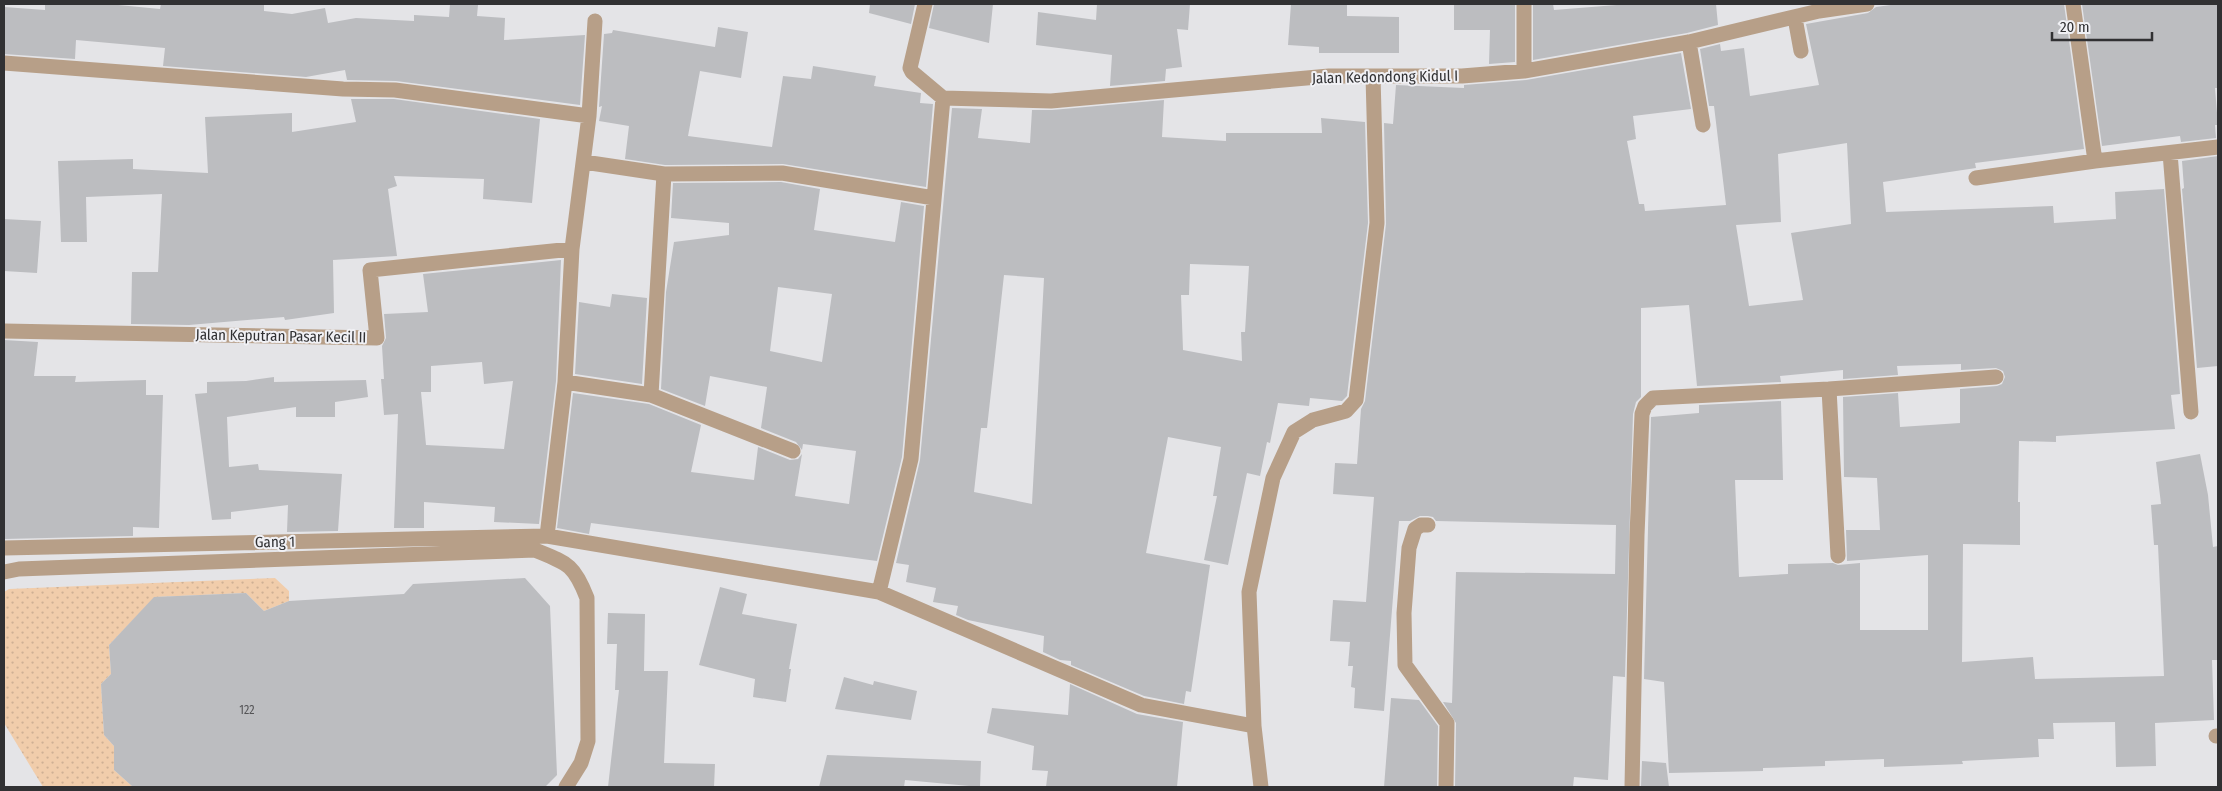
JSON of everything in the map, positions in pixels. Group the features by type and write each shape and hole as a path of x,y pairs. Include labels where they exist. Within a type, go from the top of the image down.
{"street":[{"path":"879,592 911,459 943,98 912,72 911,64 925,4"},
{"path":"1524,4 1524,71"},
{"name":"Jalan Kedondong Kidul I","path":"943,98 1051,101 1328,76 1462,76 1524,71 1689,42 1795,18 1818,7 1867,4"},
{"path":"2073,4 2096,161"},
{"path":"1795,18 1802,51"},
{"path":"547,536 565,382 572,249 589,116 595,21"},
{"path":"1689,42 1703,125"},
{"path":"4,63 342,89 395,90 589,116"},
{"path":"1261,787 1254,726 1249,592 1273,478 1294,432 1313,420 1346,411 1356,400 1377,222 1373,76"},
{"path":"1976,178 2096,161 2218,147"},
{"path":"2170,153 2191,412"},
{"path":"584,162 664,174 782,173 934,198"},
{"path":"651,395 664,174"},
{"name":"Jalan Keputran Pasar Kecil II","path":"4,331 377,338 370,270 572,249"},
{"path":"1632,787 1637,535 1642,414 1645,406 1654,398 1829,389 1996,377"},
{"path":"565,382 651,395 793,451"},
{"path":"1829,389 1838,556"},
{"path":"1428,524 1420,525 1415,530 1409,548 1404,614 1405,665 1447,723 1446,787"},
{"name":"Gang 1","path":"4,548 547,536 879,592 1141,705 1254,726"},
{"path":"4,572 18,569 121,564 535,550 566,562 579,578 587,598 588,741 581,763 566,787"}],"shaded area":[{"path":"275,578 289,591 289,601 264,611 246,593 155,597 109,645 111,674 101,684 104,735 114,746 114,770 133,787 43,787 4,723 4,592 9,589"}],"building":[{"path":"45,4 108,4 160,9 161,4 264,4 264,11 292,14 325,8 328,23 356,18 414,21 414,15 449,17 450,4 478,5 477,16 505,18 504,40 585,35 580,105 396,81 347,80 345,70 306,77 163,66 165,48 76,40 75,59 4,54 4,7 45,10"},
{"path":"870,4 915,4 911,24 869,13"},
{"path":"934,4 993,4 989,43 929,28"},
{"path":"1097,4 1190,4 1188,30 1177,29 1182,67 1166,69 1165,81 1110,86 1112,55 1036,45 1038,12 1096,20"},
{"path":"1291,4 1347,4 1347,16 1399,17 1399,53 1319,53 1319,47 1288,45"},
{"path":"1454,4 1515,4 1515,62 1489,64 1490,30 1454,30"},
{"path":"1533,4 1553,4 1554,10 1629,4 1716,4 1718,25 1687,33 1533,60"},
{"path":"1898,4 2064,4 2084,149 1975,163 1976,168 1883,182 1886,212 2053,206 2054,223 2116,219 2115,192 2164,189 2180,394 2171,395 2175,429 2056,436 2056,442 2019,441 2018,502 2020,502 2020,545 1963,544 1962,662 2033,657 2035,679 2164,676 2158,545 2154,545 2151,505 2161,504 2156,462 2200,454 2208,495 2213,547 2218,546 2218,660 2212,660 2214,720 2155,723 2156,766 2116,767 2115,722 2053,723 2054,739 2038,739 2039,757 1962,761 1963,764 1884,767 1884,759 1825,761 1825,766 1763,768 1763,771 1669,773 1664,682 1644,679 1651,417 1699,413 1699,405 1781,401 1783,480 1735,480 1739,577 1788,574 1788,564 1833,563 1838,565 1860,563 1860,630 1928,630 1928,555 1847,561 1846,530 1880,530 1877,478 1844,477 1843,397 1898,393 1900,427 1960,423 1960,389 1997,386 2002,384 2005,377 2003,371 1996,368 1961,370 1961,364 1897,366 1898,375 1843,379 1843,370 1780,376 1781,382 1697,386 1689,305 1641,308 1641,397 1636,402 1633,414 1625,677 1613,676 1608,780 1574,777 1573,787 1455,787 1456,723 1443,702 1452,703 1456,572 1615,574 1616,525 1436,521 1433,517 1428,516 1420,516 1410,521 1399,521 1384,711 1354,708 1355,688 1351,687 1353,666 1348,666 1350,642 1330,641 1333,600 1366,602 1374,497 1333,494 1335,463 1357,464 1361,409 1365,401 1386,224 1384,123 1393,124 1396,85 1464,88 1464,85 1526,80 1681,53 1691,109 1633,116 1636,139 1627,141 1639,204 1644,204 1645,211 1726,205 1714,106 1709,106 1700,49 1720,44 1721,51 1744,48 1750,96 1819,85 1806,24 1868,13 1876,7","holes":["1847,143 1851,224 1791,233 1803,300 1749,306 1736,225 1781,222 1778,154"]},
{"path":"2082,4 2218,4 2218,88 2215,88 2218,125 2215,125 2216,138 2181,142 2180,136 2102,146"},
{"path":"718,27 748,32 741,78 700,71 688,136 772,147 783,76 811,79 813,66 876,76 874,86 921,93 920,103 933,104 926,187 783,164 665,165 625,159 629,126 599,121 602,106 599,107 604,34 612,33 613,30 715,47"},
{"path":"351,99 394,99 540,119 532,203 483,199 484,179 394,176 397,186 388,189 397,256 333,260 334,313 285,320 284,317 189,325 131,324 132,272 158,272 162,194 86,197 87,242 61,242 58,161 133,159 133,169 208,173 205,117 292,113 292,132 356,122"},
{"path":"1164,100 1162,137 1226,141 1226,133 1322,133 1321,118 1365,122 1368,223 1347,396 1342,401 1310,398 1309,406 1278,403 1270,443 1267,442 1260,476 1247,473 1228,565 1204,560 1217,496 1213,496 1221,447 1168,437 1146,553 1210,565 1191,692 1186,691 1184,704 1144,696 1071,665 1071,661 1060,660 1043,652 1044,636 968,620 956,615 958,606 933,602 936,588 906,582 909,565 896,563 920,460 952,108 982,109 978,138 1030,143 1032,110 1052,110","holes":["1190,264 1249,266 1245,332 1241,332 1242,361 1183,350 1181,295 1189,295","1004,275 1044,278 1032,504 974,492 981,428 987,428"]},
{"path":"2218,156 2218,366 2197,368 2182,189 2184,188 2182,161"},
{"path":"781,182 820,189 814,230 895,242 901,202 924,206 902,457 877,561 591,523 589,534 557,528 573,393 649,404 701,425 691,472 754,480 758,447 790,460 798,459 802,454 795,496 849,504 856,451 803,444 802,450 796,442 761,428 767,387 710,376 705,406 661,389 666,292 674,242 729,235 729,223 671,218 673,183","holes":["778,287 832,294 822,362 770,351"]},
{"path":"4,219 41,221 37,273 4,271"},
{"path":"561,260 556,381 539,524 494,522 495,507 424,502 424,528 394,528 398,414 384,415 381,379 384,379 382,346 386,338 384,314 428,312 423,274","holes":["482,362 484,384 513,381 504,449 426,445 421,392 431,392 431,366"]},
{"path":"612,294 647,298 642,384 575,374 579,302 610,307"},
{"path":"4,340 38,342 34,376 76,376 75,382 146,380 146,395 163,395 159,528 133,527 133,536 4,539"},
{"path":"274,377 274,382 366,380 368,397 335,402 335,417 296,417 296,407 227,417 229,467 258,464 259,470 342,474 338,531 287,532 288,505 231,512 231,519 212,520 195,394 207,393 207,382 246,381"},
{"path":"525,578 550,606 557,775 545,787 133,787 114,770 114,746 104,735 101,684 111,674 109,645 154,597 246,593 264,611 289,601 404,594 413,584"},
{"path":"720,587 747,594 742,614 797,624 789,669 791,669 786,702 753,697 755,679 699,665"},
{"path":"608,613 645,614 644,671 668,671 664,763 715,764 714,787 608,787 619,690 615,690 617,644 607,644"},
{"path":"844,677 873,685 874,681 917,691 911,720 835,709"},
{"path":"1070,684 1137,714 1183,722 1177,787 1046,787 1048,771 1032,770 1034,746 987,733 992,708 1068,715"},
{"path":"1391,698 1419,700 1438,726 1437,787 1384,787"},
{"path":"827,755 981,761 980,787 905,780 904,787 819,787"},
{"path":"1642,761 1666,763 1669,787 1641,787"}]}
